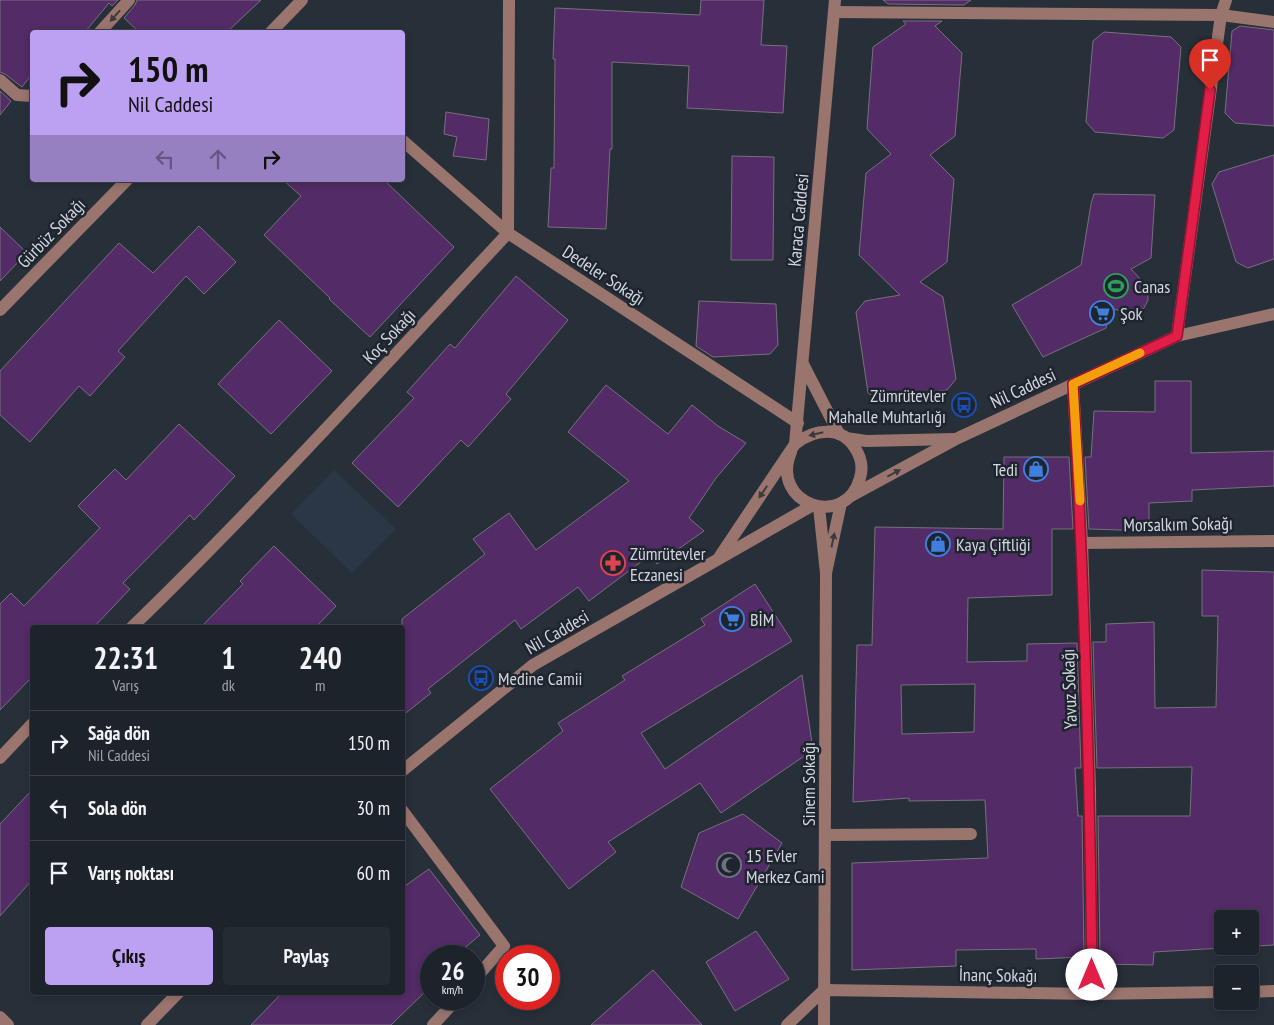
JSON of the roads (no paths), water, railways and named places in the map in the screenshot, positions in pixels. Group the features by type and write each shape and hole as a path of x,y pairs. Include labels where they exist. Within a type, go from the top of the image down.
{"street":[{"path":"102,30 129,0"},
{"path":"277,30 302,0"},
{"path":"508,0 508,233"},
{"path":"1177,336 1221,14 1226,0"},
{"path":"834,6 1221,14 1274,22"},
{"name":"Karaca Caddesi","path":"793,448 798,423 834,6"},
{"path":"0,80 17,95 30,96"},
{"name":"Dedeler Sokağı","path":"405,143 508,233 798,423"},
{"name":"Gürbüz Sokağı","path":"0,310 125,182"},
{"name":"Koç Sokağı","path":"133,625 184,576 317,439 508,233"},
{"name":"Nil Caddesi","path":"405,769 533,665 816,506 830,506 846,499 958,438 1177,336 1274,314"},
{"path":"803,364 842,436 855,448 860,460 861,472 858,485 846,499"},
{"name":"Yavuz Sokağı","path":"1073,384 1082,543 1090,790 1092,994"},
{"name":"Nil Caddesi","path":"717,560 793,448 804,437 815,432 827,432 866,442 958,438"},
{"path":"793,448 786,462 789,484 803,500 816,506"},
{"name":"Sinem Sokağı","path":"826,574 846,499"},
{"name":"Sinem Sokağı","path":"816,506 826,574 824,1025"},
{"name":"Morsalkım Sokağı","path":"1082,543 1274,541"},
{"path":"0,758 30,726"},
{"path":"405,814 504,946 485,968"},
{"path":"825,835 971,834"},
{"path":"786,1025 824,990"},
{"name":"İnanç Sokağı","path":"824,990 1092,994 1214,992"},
{"path":"1259,992 1274,991"},
{"path":"147,1025 176,995"},
{"path":"433,1025 447,1010"},
{"path":"0,1017 8,1025"}],"place":[{"name":"Canas","path":"1116,286"},
{"name":"Şok","path":"1102,313"},
{"name":"Zümrütevler Mahalle Muhtarlığı","path":"964,405"},
{"name":"Tedi","path":"1036,469"},
{"name":"Kaya Çiftliği","path":"938,544"},
{"name":"Zümrütevler Eczanesi","path":"613,563"},
{"name":"BİM","path":"732,619"},
{"name":"Medine Camii","path":"481,678"},
{"name":"15 Evler Merkez Cami","path":"729,865"}]}
